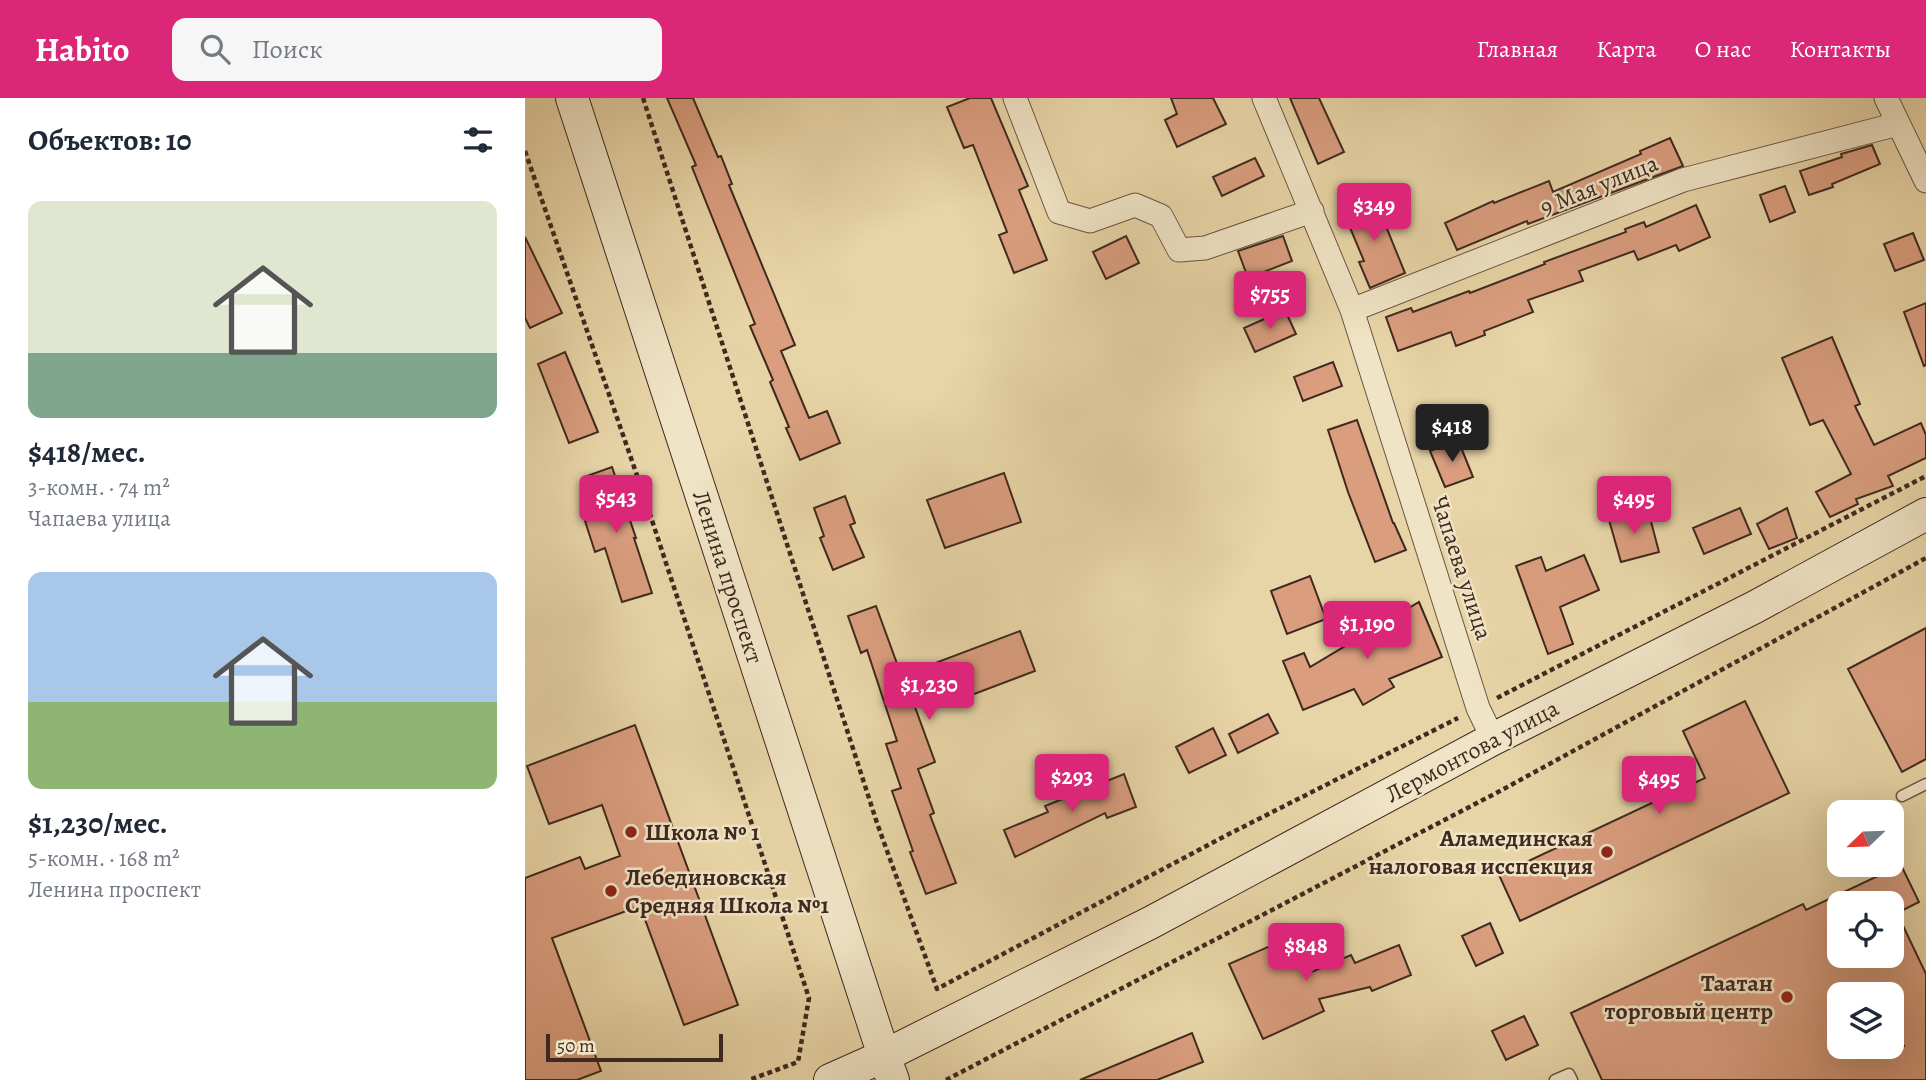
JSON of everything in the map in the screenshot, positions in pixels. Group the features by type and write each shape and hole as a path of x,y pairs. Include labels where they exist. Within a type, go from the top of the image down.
{"main road":[{"name":"Ленина проспект","path":"572,98 888,1068"},
{"name":"Лермонтова улица","path":"830,1080 888,1068 1150,923 1493,739 1755,607 1926,514"}],"street":[{"path":"1015,98 1059,212 1090,221 1135,205 1161,216 1179,250 1205,248 1312,212"},
{"name":"Чапаева улица","path":"1265,98 1352,310 1478,708 1493,739"},
{"path":"1886,98 1926,181"},
{"name":"9 Мая улица","path":"1352,310 1683,180 1898,124"}],"lane":[{"path":"1902,796 1926,784"},
{"path":"1555,1080 1569,1074 1572,1080"}],"path":[{"path":"643,98 877,823 937,989 1227,835 1926,476"},
{"path":"525,152 642,490 809,998 798,1062 749,1080"},
{"path":"946,1080 1500,791 1926,558"}],"building":[{"path":"667,98 693,98 718,157 721,156 732,184 729,185 795,345 781,351 809,418 827,411 840,443 800,460 770,382 773,380 750,326 755,324 692,167 696,165"},
{"path":"970,98 991,98 1028,186 1019,190 1047,260 1014,273 999,235 1007,232 973,145 964,148 947,107"},
{"path":"1171,98 1213,98 1226,124 1177,147 1165,120 1177,114"},
{"path":"1290,98 1319,98 1344,152 1318,164"},
{"path":"1670,138 1683,166 1528,224 1527,221 1457,250 1445,223 1493,201 1494,203 1549,181 1553,192 1641,154 1640,151"},
{"path":"1872,145 1880,164 1832,184 1833,187 1809,195 1800,171"},
{"path":"1255,158 1264,176 1222,196 1213,177"},
{"path":"1785,186 1795,212 1770,222 1760,195"},
{"path":"1374,197 1405,273 1370,288 1359,262 1364,261 1343,211"},
{"path":"1696,205 1710,237 1679,251 1676,245 1638,260 1634,251 1579,271 1583,281 1528,300 1533,312 1484,331 1485,335 1456,346 1451,332 1398,351 1386,317 1411,308 1413,312 1469,291 1470,293 1626,232 1625,229 1644,222 1646,227"},
{"path":"1913,233 1924,260 1895,271 1884,244"},
{"path":"1126,236 1139,263 1106,279 1093,252"},
{"path":"1283,236 1292,261 1248,278 1238,251"},
{"path":"525,237 562,313 530,328 525,318"},
{"path":"1926,303 1926,365 1924,366 1904,312"},
{"path":"1285,310 1296,334 1255,352 1244,328"},
{"path":"1832,337 1860,404 1855,406 1874,445 1921,423 1926,435 1926,458 1888,476 1893,486 1856,499 1858,504 1830,517 1816,492 1851,474 1823,420 1810,425 1782,358"},
{"path":"565,352 598,432 569,443 538,364"},
{"path":"1333,362 1342,386 1303,401 1294,377"},
{"path":"1357,420 1393,523 1406,550 1375,562 1328,430"},
{"path":"1458,440 1473,477 1445,487 1430,451"},
{"path":"612,467 652,593 622,602 605,548 595,552 585,521 598,517 584,477"},
{"path":"1004,473 1021,522 945,548 927,500"},
{"path":"845,496 855,523 850,525 864,557 833,570 820,538 824,536 814,508"},
{"path":"1740,508 1751,534 1704,554 1693,528"},
{"path":"1787,508 1797,538 1769,549 1757,524"},
{"path":"1648,510 1659,552 1621,562 1609,520"},
{"path":"1584,555 1599,590 1560,607 1573,644 1548,654 1516,566 1541,557 1546,571"},
{"path":"1310,576 1326,619 1287,634 1271,591"},
{"path":"1419,602 1442,657 1389,679 1394,687 1363,705 1354,689 1303,710 1283,661 1304,653 1310,667"},
{"path":"876,606 899,669 915,664 917,670 1020,631 1035,671 953,702 950,696 915,707 935,762 918,769 934,813 930,815 956,883 926,894 892,791 901,788 886,744 897,741 867,650 861,653 848,616"},
{"path":"1926,628 1926,759 1902,772 1848,669"},
{"path":"1745,701 1789,793 1520,921 1499,875 1705,778 1683,731"},
{"path":"1268,714 1278,733 1238,753 1229,734"},
{"name":"Лебединовская Средняя Школа №1","path":"635,725 738,1005 684,1025 640,906 552,938 601,1071 577,1080 525,1080 525,878 580,857 585,869 620,856 602,805 549,824 527,766"},
{"path":"1213,728 1226,755 1189,773 1176,747"},
{"path":"1124,774 1136,807 1107,818 1105,813 1015,857 1004,830 1048,812 1045,806"},
{"path":"1904,871 1919,902 1904,910 1904,891 1846,891 1876,877 1904,877"},
{"path":"1827,900 1827,968 1904,968 1904,928 1926,974 1926,1080 1602,1080 1571,1013 1803,904 1806,910"},
{"path":"1490,923 1503,953 1476,966 1462,936"},
{"path":"1291,937 1307,974 1351,955 1355,963 1399,945 1411,975 1372,991 1370,987 1319,999 1324,1011 1263,1039 1229,964"},
{"path":"1524,1016 1538,1045 1506,1060 1492,1031"},
{"path":"1192,1033 1203,1062 1157,1080 1080,1080"}],"place":[{"name":"Школа № 1","path":"631,832"},
{"name":"Аламединская налоговая исспекция","path":"1607,852"},
{"name":"Лебединовская Средняя Школа №1","path":"611,891"},
{"name":"Таатан торговый центр","path":"1787,997"}]}
